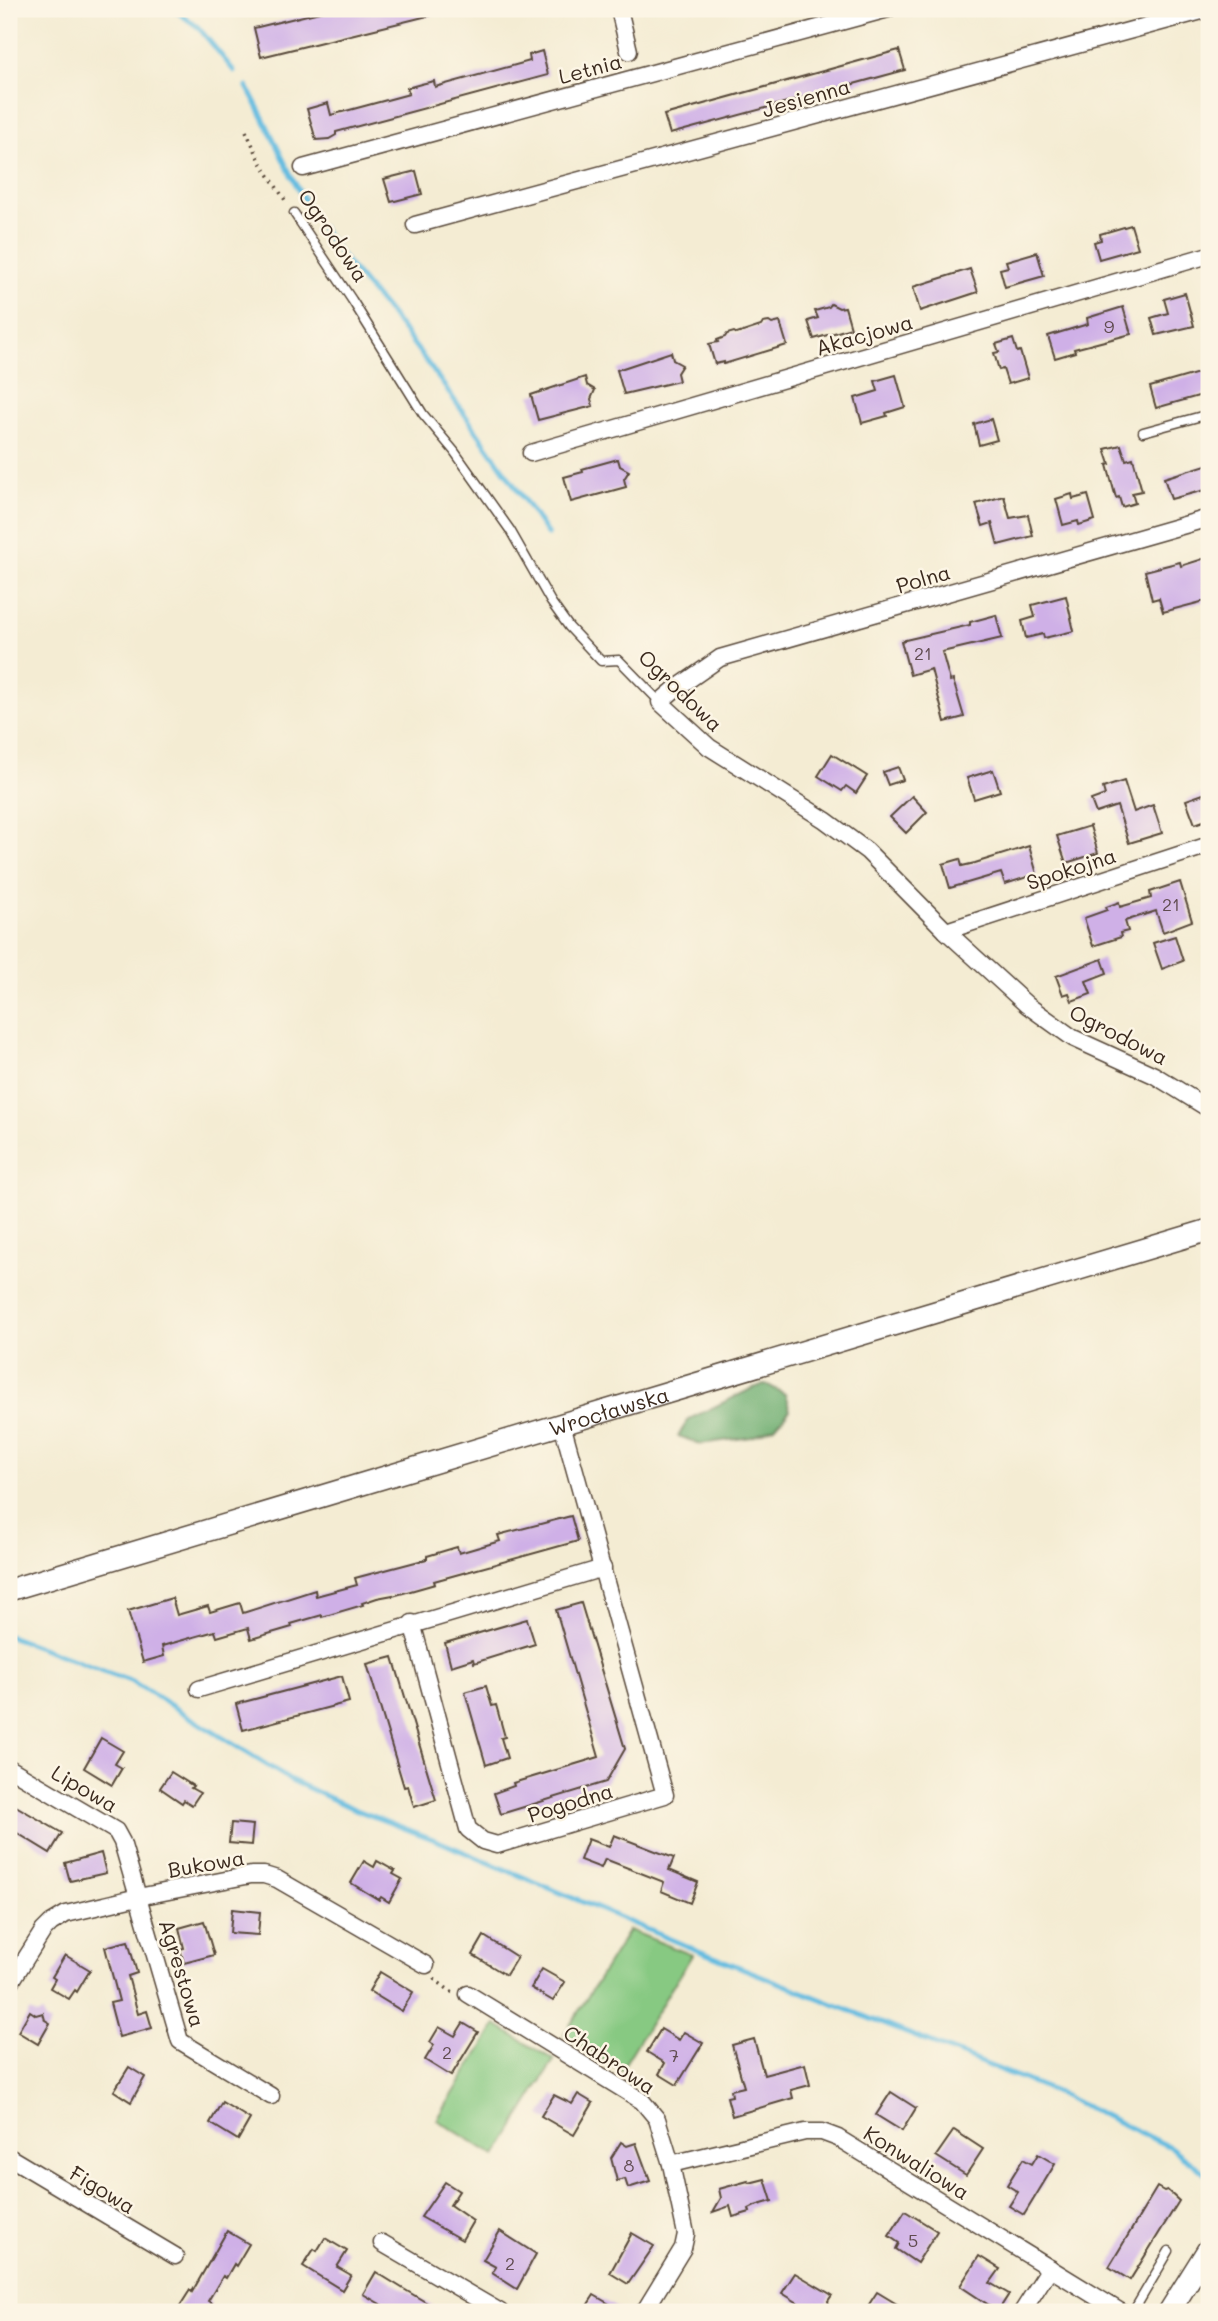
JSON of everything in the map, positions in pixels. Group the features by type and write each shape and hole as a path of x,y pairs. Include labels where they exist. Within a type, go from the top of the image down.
{"street":[{"path":"619,9 629,51"},
{"name":"Letnia","path":"303,168 888,9"},
{"name":"Jesienna","path":"415,225 1209,9"},
{"name":"Akacjowa","path":"531,453 1209,255"},
{"name":"Polna","path":"660,702 720,658 1209,518"},
{"name":"Ogrodowa","path":"660,702 709,747 825,820 867,851 946,931 1027,1005 1073,1038 1154,1075 1209,1109"},
{"name":"Spokojna","path":"946,931 1209,845"},
{"name":"Wrocławska","path":"9,1590 1209,1230"},
{"name":"Pogodna","path":"412,1623 468,1829 483,1841 497,1845 665,1795 562,1424"},
{"path":"199,1689 412,1623 603,1568"},
{"name":"Lipowa","path":"9,1769 117,1831 138,1896"},
{"name":"Bukowa","path":"11,1977 43,1931 66,1914 138,1896 251,1875 278,1879 426,1965"},
{"name":"Agrestowa","path":"138,1896 180,2041 271,2096"},
{"name":"Chabrowa","path":"468,1994 642,2101 657,2119 671,2164 686,2234 683,2248 644,2312"},
{"name":"Konwaliowa","path":"671,2164 805,2132 822,2132 838,2138 1121,2312"},
{"name":"Figowa","path":"9,2157 175,2256"},
{"path":"382,2243 500,2312"},
{"path":"1169,2312 1209,2248"},
{"path":"1022,2312 1049,2269"}],"lane":[{"name":"Ogrodowa","path":"293,213 418,405 510,530 551,602 569,626 601,661 619,660 660,702"},
{"path":"1143,432 1209,414"},
{"path":"1133,2312 1169,2250"}],"path":[{"name":"Ogrodowa","path":"246,131 262,164 293,213"}],"green space":[{"path":"766,1384 785,1394 790,1410 775,1427 752,1437 700,1444 678,1436 689,1419"},
{"path":"629,1930 692,1955 621,2070 564,2035"},
{"path":"496,2025 554,2060 496,2156 437,2120"}],"building":[{"path":"332,9 436,9 436,14 261,57 254,28"},
{"path":"899,50 905,70 670,134 664,115"},
{"path":"542,51 548,75 336,132 336,135 329,139 316,140 307,109 328,103 331,115 409,94 407,88 421,84 434,81 435,87 530,61 529,55"},
{"path":"416,171 422,194 391,202 384,179"},
{"path":"1131,225 1138,248 1099,259 1094,242 1101,240 1100,234"},
{"path":"1037,252 1044,276 1005,287 1000,269 1008,267 1006,261"},
{"path":"970,269 978,292 920,311 913,287"},
{"path":"1185,293 1194,326 1156,335 1151,318 1168,313 1164,299"},
{"path":"831,304 839,308 845,307 851,328 814,339 808,321 818,318 815,311"},
{"path":"1123,307 1131,334 1074,349 1075,352 1055,358 1048,336 1088,324 1087,318"},
{"path":"769,322 780,322 787,345 724,364 715,364 709,344 718,342 717,340 727,334 737,334"},
{"path":"1013,339 1017,352 1020,351 1028,378 1008,384 1003,369 999,370 994,353 999,352 996,344"},
{"path":"671,352 673,360 682,365 677,373 679,381 624,394 617,370"},
{"path":"1209,370 1209,393 1156,408 1150,387"},
{"path":"896,375 905,407 886,413 887,416 862,423 855,398 878,391 875,381"},
{"path":"585,377 587,385 595,390 591,399 593,406 538,420 531,395"},
{"path":"991,419 997,440 979,445 974,424"},
{"path":"1121,445 1126,460 1133,458 1142,491 1132,493 1135,503 1122,507 1119,497 1116,498 1105,449"},
{"path":"618,459 620,466 629,471 624,479 626,487 571,502 564,477"},
{"path":"1209,464 1209,489 1171,499 1164,478"},
{"path":"1072,494 1073,499 1088,495 1095,520 1079,525 1078,521 1063,525 1056,499"},
{"path":"1004,496 1010,518 1028,515 1033,536 998,545 992,523 983,526 976,504"},
{"path":"1209,557 1209,600 1163,612 1159,598 1152,600 1145,571 1180,562 1181,566"},
{"path":"1066,596 1074,631 1044,638 1043,634 1026,638 1022,621 1035,617 1032,605"},
{"path":"996,615 1002,638 942,652 964,717 945,722 931,669 910,675 901,641 970,625 970,622"},
{"path":"832,754 867,776 856,793 846,786 842,791 818,776"},
{"path":"898,767 903,780 888,785 883,772"},
{"path":"993,770 1000,791 974,799 967,778"},
{"path":"1124,781 1134,812 1153,805 1162,833 1129,843 1117,806 1096,813 1091,800 1105,795 1103,788"},
{"path":"1209,792 1209,819 1195,824 1186,800"},
{"path":"912,796 927,812 906,833 890,817"},
{"path":"1090,826 1098,853 1066,863 1057,836"},
{"path":"1029,846 1037,874 1005,884 1001,873 950,888 943,864 960,859 962,866"},
{"path":"1180,882 1192,921 1163,932 1156,911 1125,921 1128,931 1120,933 1121,937 1093,946 1084,918 1107,910 1106,907 1119,902 1120,907 1151,898 1150,892"},
{"path":"1175,936 1183,961 1162,969 1153,943"},
{"path":"1102,959 1107,973 1086,981 1091,994 1072,1001 1069,993 1063,995 1056,976"},
{"path":"571,1516 578,1541 434,1581 435,1584 393,1596 377,1598 362,1603 363,1605 291,1624 292,1627 251,1639 248,1628 217,1637 215,1631 162,1646 164,1656 143,1662 128,1611 172,1598 177,1615 208,1606 210,1612 240,1603 243,1613 315,1590 316,1596 357,1585 355,1578 427,1559 427,1556 457,1547 459,1553 500,1541 498,1535"},
{"path":"581,1603 625,1749 606,1782 501,1814 494,1793 514,1786 513,1783 599,1757 556,1610"},
{"path":"527,1619 535,1644 474,1663 473,1659 451,1666 445,1643"},
{"path":"393,1657 436,1800 414,1807 408,1786 404,1787 367,1664"},
{"path":"342,1676 349,1702 243,1730 236,1704"},
{"path":"486,1686 492,1706 496,1705 505,1737 501,1738 507,1758 486,1765 465,1692"},
{"path":"101,1738 123,1751 115,1764 122,1768 112,1785 84,1768"},
{"path":"171,1772 200,1793 192,1805 184,1800 182,1803 160,1788"},
{"path":"9,1802 62,1833 50,1853 9,1828"},
{"path":"231,1823 253,1825 251,1845 229,1843"},
{"path":"614,1835 674,1858 669,1870 698,1882 690,1903 661,1891 664,1882 605,1859 601,1868 580,1860 588,1839 609,1847"},
{"path":"101,1853 106,1873 70,1881 65,1863"},
{"path":"364,1861 374,1867 377,1861 395,1871 393,1874 402,1879 389,1902 381,1897 379,1900 351,1883"},
{"path":"232,1909 260,1912 258,1935 230,1933"},
{"path":"204,1921 214,1955 184,1963 180,1949 184,1948 179,1928"},
{"path":"484,1936 517,1957 506,1975 473,1955"},
{"path":"128,1941 137,1973 128,1976 138,2014 147,2011 152,2028 119,2037 110,2003 119,2001 105,1947"},
{"path":"65,1955 90,1970 77,1992 75,1990 69,1999 50,1988 55,1979 52,1977"},
{"path":"542,1969 565,1982 553,2001 531,1988"},
{"path":"380,1972 413,1992 402,2011 369,1991"},
{"path":"30,2011 36,2015 43,2013 45,2020 50,2023 38,2044 18,2032"},
{"path":"463,2023 478,2032 451,2076 425,2060 434,2045 430,2042 439,2027 455,2036"},
{"path":"661,2029 679,2040 684,2032 703,2043 677,2085 659,2074 665,2063 647,2052"},
{"path":"754,2039 764,2075 805,2064 810,2085 791,2090 793,2098 732,2116 727,2097 732,2096 731,2090 744,2087 732,2045"},
{"path":"129,2067 145,2077 131,2102 114,2091"},
{"path":"891,2092 916,2108 902,2131 876,2115"},
{"path":"578,2094 593,2103 574,2135 541,2116 554,2095 572,2104"},
{"path":"222,2102 250,2119 238,2140 210,2123"},
{"path":"954,2130 983,2149 966,2175 936,2156"},
{"path":"621,2142 627,2146 636,2143 650,2181 628,2188 625,2179 617,2181 611,2158"},
{"path":"1038,2154 1055,2164 1024,2215 1009,2206 1018,2192 1007,2185 1023,2159 1032,2164"},
{"path":"765,2179 772,2201 733,2217 730,2206 713,2212 721,2198 719,2189"},
{"path":"445,2182 459,2191 450,2205 473,2221 462,2240 421,2217"},
{"path":"1157,2187 1167,2190 1179,2201 1130,2280 1109,2267"},
{"path":"905,2211 937,2231 917,2263 896,2249 899,2243 889,2236"},
{"path":"227,2231 249,2244 236,2266 234,2264 226,2278 223,2276 208,2301 211,2303 205,2312 176,2312 190,2290 192,2292"},
{"path":"500,2231 536,2254 517,2289 492,2273 496,2267 483,2260"},
{"path":"632,2233 654,2246 628,2284 610,2273"},
{"path":"325,2238 347,2251 337,2267 351,2275 342,2290 303,2266"},
{"path":"979,2256 1000,2269 990,2283 1009,2294 998,2311 960,2286"},
{"path":"376,2272 442,2312 394,2312 363,2294"},
{"path":"795,2273 832,2295 828,2301 830,2308 813,2312 782,2293"},
{"path":"877,2292 910,2312 864,2312"},
{"path":"594,2295 623,2312 583,2312"}],"waterway":[{"path":"173,9 198,27 234,71"},
{"path":"247,87 306,203"},
{"path":"322,228 440,380 548,535"},
{"path":"9,1636 133,1682 291,1780 354,1809 438,1841 684,1945 1053,2091 1170,2147 1209,2176"}]}
